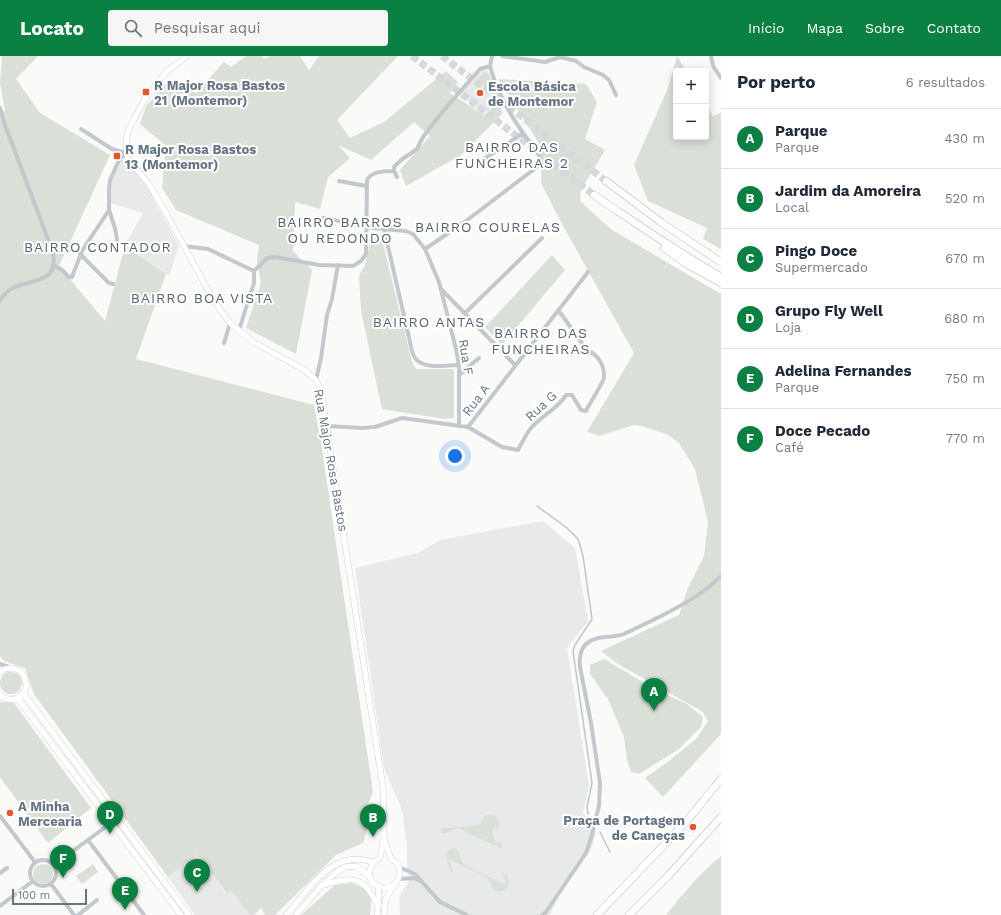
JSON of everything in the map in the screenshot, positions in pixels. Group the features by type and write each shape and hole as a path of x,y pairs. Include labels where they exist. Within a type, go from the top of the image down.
{"highway":[{"path":"606,181 662,223 721,262"},
{"path":"594,195 670,247 721,277"},
{"path":"637,224 672,254 721,283"},
{"path":"597,915 686,822 721,779"},
{"path":"629,915 669,875 721,817"}],"main road":[{"path":"126,153 127,134 145,99 166,72 187,56"},
{"name":"Rua Major Rosa Bastos","path":"126,153 132,165 149,184 214,301 230,323 255,343 303,369 316,380 321,390 383,787 384,839"},
{"path":"0,672 5,669 14,668 21,672 26,680 23,693 17,698 8,699 0,695"},
{"path":"23,693 189,915"},
{"path":"17,698 181,915"},
{"path":"380,858 384,839"},
{"path":"384,839 391,858"},
{"path":"286,915 327,869 345,860 358,858 373,862"},
{"path":"370,877 369,871 373,862 380,858 391,858 396,862 399,868 400,874 397,882 386,898 384,915"},
{"path":"296,915 321,886 345,866 356,866 370,877 378,886 384,888 390,887 397,882"},
{"path":"321,886 346,880 357,880 369,889 378,906"},
{"path":"377,915 378,886"}],"street":[{"path":"425,249 466,221 537,167 540,161 540,156 522,134 506,106 493,78 490,66 492,56"},
{"path":"502,56 545,62 560,57 576,61 584,67 603,75 609,80 616,95"},
{"path":"711,56 713,66 721,78"},
{"path":"397,177 394,167 417,149 423,137 435,121 480,69 490,66"},
{"path":"0,108 52,250 53,265 49,273 43,279 12,289 7,292 0,301"},
{"path":"81,129 112,149 126,153 119,160 110,180 109,189 109,210 117,240"},
{"path":"484,159 522,134"},
{"path":"239,330 254,283 254,271 268,258 275,257 319,265 353,266 361,261 366,254 366,186 369,176 374,173 394,171"},
{"path":"339,181 366,186"},
{"path":"53,265 72,278 80,254 109,210"},
{"name":"Rua F","path":"323,218 355,224 366,228 406,231 412,234 425,249 441,288 459,364 459,426"},
{"path":"384,229 415,359 422,365 430,366 459,364"},
{"path":"465,313 542,238"},
{"path":"184,246 208,249 254,271"},
{"path":"80,254 109,282 113,284"},
{"path":"316,380 321,358 327,315 332,299 338,265"},
{"name":"Rua A","path":"327,426 369,428 402,418 468,427 588,272"},
{"path":"441,288 515,365"},
{"name":"Rua G","path":"468,427 502,447 518,450 531,428 548,412 562,403 566,395 572,395 581,410 586,411 604,378 600,362 596,355 591,352 589,353 559,311"},
{"path":"224,343 230,323"},
{"path":"460,375 479,358"},
{"path":"542,915 546,912 586,853 599,806 600,783 579,658 582,650 594,639 623,634 675,608 705,590 721,576"},
{"path":"0,664 14,668"},
{"path":"0,816 35,862"},
{"path":"54,865 111,823"},
{"path":"88,840 144,915"},
{"path":"45,859 54,865 57,873 51,884 43,886 36,884 33,881 30,874 32,865 35,862 45,859"},
{"path":"0,873 7,868"},
{"path":"399,868 415,874 440,902 467,915"},
{"path":"397,882 414,878 422,882"},
{"path":"0,906 33,881"},
{"path":"51,884 74,915"},
{"path":"78,915 97,900"}],"shaded area":[{"path":"1,56 38,56 16,79 40,113 110,155 59,266 105,321 125,246 166,274 136,359 314,405 373,792 364,814 367,830 363,843 336,855 275,915 265,915 261,908 254,915 250,915 231,890 227,893 197,855 168,877 34,694 25,668 4,661 0,656 0,112 5,111 0,83"},
{"path":"246,56 261,56 266,59 270,56 300,56 309,70 319,56 398,56 337,120 350,138 384,122 446,71 458,82 450,93 485,116 497,103 503,113 461,155 406,186 400,170 430,136 414,122 371,160 338,145 350,158 328,177 320,209 295,202 293,251 312,270 296,354 246,328 261,283 257,260 259,245 176,210 162,188 166,146 140,124 146,106 169,80 196,93 224,62 231,67"},
{"path":"677,56 684,68 674,68"},
{"name":"Escola Básica de Montemor","path":"484,70 490,72 501,99 485,116 460,94 481,71"},
{"path":"673,70 673,140 709,140 709,109 713,116 721,113 721,249 703,239 707,228 648,201 634,165 668,88"},
{"path":"484,72 488,74 492,83 486,88 477,80"},
{"path":"498,79 586,84 597,102 585,139 605,150 581,190 580,201 612,230 721,294 721,734 663,797 645,778 697,738 708,721 703,712 618,664 601,651 679,615 688,588 704,556 708,522 695,469 679,443 668,435 642,426 634,425 599,436 587,432 634,353 562,224 541,183 542,148"},
{"path":"121,160 123,160 134,170 154,196 153,198 179,246 169,276 125,245 143,213 111,203 111,182"},
{"path":"372,233 381,235 412,362 416,369 454,369 454,418 444,419 382,409 361,311 359,276 365,265"},
{"path":"552,255 565,270 502,345 485,327"},
{"path":"543,521 575,548 588,621 567,648 589,785 583,813 596,832 593,844 588,854 561,891 550,915 400,915 399,898 410,878 407,869 407,847 402,810 384,768 355,568 418,553 440,540"},
{"path":"604,659 658,691 687,704 703,717 701,727 679,749 639,774 631,772 627,760 624,737 608,699 590,674 590,665"},
{"path":"11,672 19,675 22,683 19,691 11,694 3,691 0,683 3,675"},
{"path":"0,702 14,703 91,808 48,843 0,777"},
{"path":"486,815 494,815 499,821 500,827 492,829 495,842 502,842 502,849 458,828 443,834 440,829 478,825"},
{"path":"451,848 457,849 463,864 503,884 506,883 502,872 509,880 507,888 500,892 494,891 488,878 449,859 454,874 449,867 447,858 447,852"},
{"path":"197,855 226,893 231,890 250,915 195,915 168,877"},
{"path":"721,856 721,915 666,915 685,892"},
{"path":"43,864 50,867 53,874 50,881 43,884 36,881 33,874 36,867"},
{"path":"93,864 98,872 82,884 76,876"},
{"path":"352,883 365,889 372,897 370,915 301,915 335,885"}],"waterway":[{"path":"537,506 567,528 578,539 583,556 592,619 575,645 573,651 592,783 587,807 588,814"},
{"path":"600,832 610,852"}],"tunnel":[{"path":"412,56 594,195"},
{"path":"442,56 606,181"}],"place":[{"name":"R Major Rosa Bastos 21 (Montemor)","path":"146,92"},
{"name":"Escola Básica de Montemor","path":"480,93"},
{"name":"R Major Rosa Bastos 13 (Montemor)","path":"117,156"},
{"name":"Parque","path":"654,711"},
{"name":"A Minha Mercearia","path":"10,813"},
{"name":"Praça de Portagem de Caneças","path":"693,827"},
{"name":"Grupo Fly Well","path":"110,834"},
{"name":"Jardim da Amoreira","path":"373,837"},
{"name":"Doce Pecado","path":"63,878"},
{"name":"Pingo Doce","path":"197,892"},
{"name":"Adelina Fernandes","path":"125,910"}],"district":[{"name":"BAIRRO DAS FUNCHEIRAS 2","path":"512,156"},
{"name":"BAIRRO COURELAS","path":"488,227"},
{"name":"BAIRRO BARROS OU REDONDO","path":"340,230"},
{"name":"BAIRRO CONTADOR","path":"98,247"},
{"name":"BAIRRO BOA VISTA","path":"202,298"},
{"name":"BAIRRO ANTAS","path":"429,322"},
{"name":"BAIRRO DAS FUNCHEIRAS","path":"541,342"}]}
